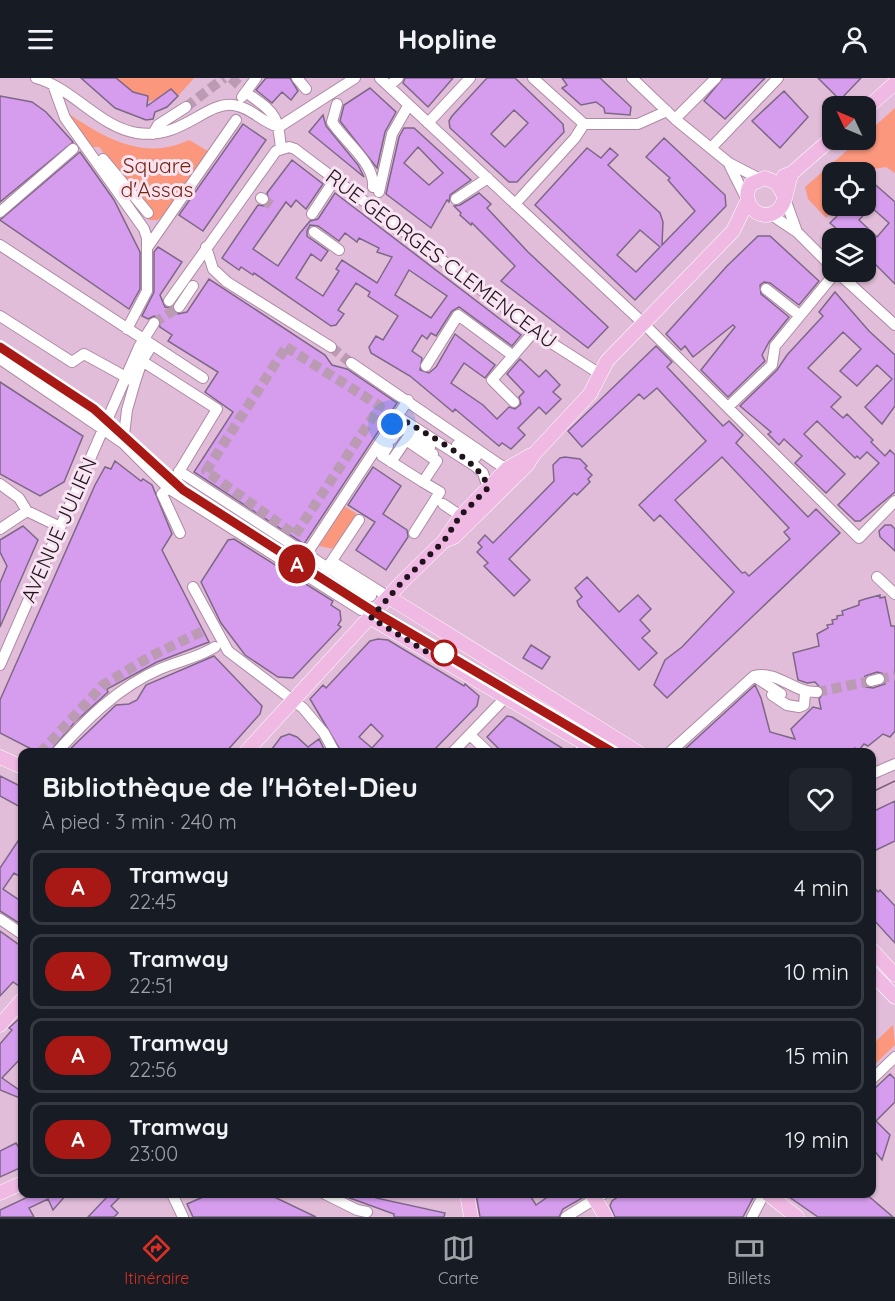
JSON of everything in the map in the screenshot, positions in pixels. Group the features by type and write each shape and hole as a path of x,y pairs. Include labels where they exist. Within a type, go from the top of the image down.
{"main road":[{"path":"876,100 895,83"},
{"path":"733,231 747,200 751,184 792,173 822,147"},
{"path":"250,748 366,614 390,598 402,582 527,465 534,454 590,394 607,361 733,231 781,207 792,173"},
{"path":"766,179 780,186 784,196"},
{"path":"747,200 752,210 765,214"},
{"path":"449,539 460,516 488,488 501,471 534,454"},
{"path":"390,598 631,748"},
{"path":"366,614 505,698 582,748"},
{"path":"0,757 18,765"},
{"path":"876,954 895,975"},
{"path":"876,977 895,998"},
{"path":"0,1025 18,1005"},
{"path":"0,1193 18,1185"},
{"path":"468,1198 471,1217"},
{"path":"598,1198 606,1217"},
{"path":"771,1198 797,1217"}],"street":[{"path":"40,78 131,132 153,134 185,126 218,107 244,100 256,78"},
{"path":"297,78 306,89"},
{"path":"244,100 268,124 279,127 287,124 355,78"},
{"path":"398,78 384,82 643,323 859,538 895,501"},
{"path":"428,123 470,78"},
{"path":"533,78 584,123 638,124 667,111"},
{"path":"632,78 675,119 729,163 766,179"},
{"path":"675,119 716,78"},
{"path":"712,147 778,78"},
{"path":"52,85 78,145 93,154 144,229 147,291 127,329"},
{"path":"337,104 332,122 367,166 376,189 392,134 408,106"},
{"path":"153,134 158,125 186,106"},
{"path":"146,248 236,120"},
{"path":"515,204 575,138 584,123"},
{"path":"193,286 174,304 206,247 276,151 281,149 279,127"},
{"path":"0,212 78,145"},
{"name":"RUE GEORGES CLEMENCEAU","path":"281,149 295,149 553,344 600,374"},
{"path":"93,154 100,154 148,213"},
{"path":"729,163 747,200"},
{"path":"456,199 488,178"},
{"path":"312,214 335,179"},
{"path":"784,196 797,232"},
{"path":"765,214 797,232 822,257"},
{"path":"314,232 339,250"},
{"path":"0,245 203,378"},
{"path":"206,247 213,269 227,282 331,347"},
{"path":"728,408 772,365 775,346 828,282"},
{"path":"848,282 895,325"},
{"path":"766,289 799,315"},
{"path":"426,366 458,315 513,355"},
{"path":"0,316 72,362 84,354 130,379"},
{"path":"130,379 142,361 154,323"},
{"path":"514,402 492,380 531,335"},
{"path":"123,442 130,379 148,342"},
{"path":"142,361 217,409 162,494 180,533"},
{"path":"351,363 481,452 501,471"},
{"path":"2,366 104,429 296,570 366,614"},
{"name":"AVENUE JULIEN","path":"0,665 104,429 130,379"},
{"path":"408,400 397,416 382,456 440,492 414,533"},
{"path":"397,416 475,466 486,478 488,488"},
{"path":"296,570 388,437 406,435 434,453 436,461 423,482"},
{"path":"391,462 406,435"},
{"path":"457,445 501,471"},
{"path":"488,503 499,485 501,471"},
{"path":"173,480 305,555 390,598"},
{"path":"0,484 20,498 27,511 60,527"},
{"path":"443,504 460,516"},
{"path":"0,529 27,511"},
{"path":"318,584 331,567 359,519"},
{"path":"331,567 371,596"},
{"path":"877,577 895,594"},
{"path":"194,587 209,627 228,651 293,700 324,733 332,748"},
{"path":"61,748 95,710 159,669 199,657 215,647"},
{"path":"676,748 746,680 754,676 769,674 805,693 817,692"},
{"path":"754,676 791,700"},
{"path":"772,694 787,705 800,707 804,705 805,693"},
{"path":"458,748 505,698"},
{"path":"470,735 484,748"},
{"path":"876,772 895,764"},
{"path":"0,919 18,931"},
{"path":"876,1075 895,1057"},
{"path":"174,1198 183,1217"},
{"path":"333,1198 357,1210 367,1212"},
{"path":"566,1217 594,1198"},
{"path":"752,1217 764,1198"}],"green space":[{"path":"116,78 194,78 178,96 171,89 162,97 148,102 148,96 128,90"},
{"path":"895,108 895,173 886,167 876,169 876,162 834,162 848,150 876,150 876,125"},
{"name":"Square d'Assas","path":"69,114 97,132 141,148 173,146 189,140 208,151 164,214 158,220 149,220 120,174 99,147 93,147 68,116"},
{"path":"822,172 822,214 808,199 805,187"},
{"path":"344,506 357,514 334,549 319,546"},
{"path":"893,1025 895,1045 876,1063 876,1041"}],"building":[{"path":"81,78 116,78 133,92 148,96 147,106 171,89 178,96 167,107 155,112 153,119 146,120 115,108"},
{"path":"266,78 290,78 298,91 291,100 282,92 272,103 256,90"},
{"path":"405,78 453,78 428,107 403,83"},
{"path":"487,78 515,78 563,124 564,132 517,182 509,182 450,128 449,121","holes":["514,110 528,123 505,147 491,134"]},
{"path":"562,78 600,78 631,107 630,115 605,113 604,108 596,102 581,105 562,88 567,85"},
{"path":"723,78 765,78 725,119 704,101"},
{"path":"818,78 861,78 844,96 836,96"},
{"path":"370,88 396,112 385,132 377,168 340,121 344,105"},
{"path":"784,91 808,117 780,148 752,121"},
{"path":"0,96 32,102 46,112 73,142 0,202"},
{"path":"323,115 326,126 358,165 364,177 309,132"},
{"path":"243,124 266,140 203,231 179,215"},
{"path":"404,128 414,128 471,180 450,195 449,202 447,200 431,228 386,194 399,137","holes":["418,147 443,173 429,185 404,163"]},
{"path":"664,138 725,195 726,206 635,300 535,205 587,148 601,158 610,148 618,155 608,165 660,213 663,222 662,245 695,211 668,180 670,178 646,157","holes":["640,230 660,247 636,272 617,255"]},
{"path":"80,152 114,200 140,252 140,289 129,309 0,220"},
{"path":"292,160 323,184 306,209 296,200 291,207 286,202 253,249 278,266 300,233 310,221 318,219 335,193 521,335 512,346 459,307 452,311 436,336 431,333 427,339 422,335 412,351 422,358 420,370 429,373 436,367 455,334 495,365 485,378 464,363 451,383 483,405 497,419 509,407 515,409 521,404 519,397 524,392 507,374 520,359 539,377 546,370 560,385 553,392 561,399 546,414 539,407 518,428 525,435 511,449 502,443 499,446 455,409 453,412 410,376 371,353 369,347 376,336 383,340 398,316 368,296 370,292 356,283 338,310 344,314 336,325 331,326 254,273 253,275 241,267 239,270 222,258 258,205 264,206 269,203 267,193","holes":["310,225 318,226 339,241 345,233 357,242 359,238 379,248 377,252 392,257 377,283 342,260 336,269 339,271 323,296 296,278 311,254 321,261 328,251 307,236","409,270 447,296 431,318 395,295"]},
{"path":"876,185 895,202 895,284 876,265 876,236 889,223 876,211"},
{"path":"479,193 491,204 487,208 528,252 608,327 588,348 501,281 515,266 472,223 471,225 460,215 461,213 454,206 460,205"},
{"path":"837,216 863,216 859,220 867,228 836,228 830,223"},
{"path":"758,236 770,236 819,281 799,305 770,283 764,282 760,285 761,294 789,317 769,342 762,355 765,361 728,397 701,370 735,327 733,325 693,357 685,346 681,350 666,334 727,266"},
{"path":"158,247 182,262 160,295 165,307 172,308 178,314 187,312 209,279 325,355 332,365 347,369 397,403 304,544 194,472 233,412 205,392 218,372 168,341 172,335 160,327 158,317 148,319 142,316 154,292 154,252"},
{"path":"835,292 869,331 895,355 895,406 882,424 865,407 892,379 877,365 857,386 840,371 861,349 843,332 808,368 841,397 831,407 843,418 847,414 873,440 871,442 885,456 890,450 895,455 895,492 860,521 855,521 838,505 879,463 867,452 860,459 857,456 855,458 817,421 804,434 845,474 826,493 795,463 802,456 784,439 779,445 768,434 771,432 740,406 777,370 787,355 823,316 819,312"},
{"path":"656,346 672,362 667,367 723,426 729,421 743,435 736,443 808,517 816,509 840,533 667,698 654,685 665,660 682,647 734,592 660,515 654,521 639,505 706,441 657,388 644,399 639,394 582,447 568,431","holes":["722,457 789,528 784,532 790,539 749,576 745,572 742,573 675,500"]},
{"path":"0,382 83,436 64,482 40,496 0,474"},
{"path":"560,458 580,459 587,466 585,468 592,475 588,479 590,482 577,495 574,493 509,559 530,580 514,596 484,566 488,563 477,552 482,547 478,543 485,535 493,543 554,481 553,465"},
{"path":"115,461 141,481 143,479 152,485 172,534 162,550 209,642 157,662 107,689 108,692 74,723 53,748 29,748 0,733 0,700 95,485 105,467 111,469"},
{"path":"373,467 401,486 383,514 407,530 408,537 386,570 356,550 375,522 348,505"},
{"path":"885,525 891,525 895,529 895,551 880,537 879,531"},
{"path":"23,526 38,540 0,627 0,583 7,566 0,552 0,540"},
{"path":"234,539 333,601 331,605 340,611 341,620 338,625 341,627 293,678 278,677 245,655 221,623 201,582 228,540"},
{"path":"587,577 619,612 638,595 651,609 640,620 650,631 642,638 657,653 639,670 579,606 577,601 582,597 575,588"},
{"path":"880,595 880,598 885,597 891,626 895,626 895,731 890,737 883,734 868,746 864,744 861,748 686,748 755,685 770,732 795,739 791,729 813,707 821,709 819,699 824,692 815,682 807,683 798,680 793,653 819,646 817,634 828,628 827,625 833,624 832,620 837,619 837,616 843,615 842,611 859,605 859,601","holes":["877,672 885,674 885,684 873,688 866,687 865,676"]},
{"path":"378,639 388,640 464,686 465,684 479,696 477,706 436,748 372,748 339,748 310,699 323,685 326,688 370,641","holes":["371,724 383,736 372,748 359,737"]},
{"path":"531,645 550,657 542,669 523,658"},
{"path":"214,656 262,706 260,714 229,748 71,748 116,705 129,704 137,700 146,685"},
{"path":"507,716 562,748 498,748 487,737"},
{"path":"289,734 297,737 308,747 319,739 324,748 273,748 281,737"},
{"path":"0,776 18,785 18,806 0,796"},
{"path":"895,801 895,841 876,850 876,810"},
{"path":"18,841 18,876 14,873 3,889 18,899 18,922 0,911 0,868"},
{"path":"876,890 878,892 880,890 895,906 895,943 876,922"},
{"path":"0,931 18,944 18,985 13,982 0,996"},
{"path":"18,1020 18,1061 2,1078 18,1089 18,1097 0,1090 0,1044 12,1030 9,1028"},
{"path":"890,1074 895,1079 895,1102 876,1121 876,1087"},
{"path":"876,1121 890,1135 882,1160 876,1153"},
{"path":"16,1143 18,1146 18,1169 0,1177 0,1151"},
{"path":"26,1198 64,1198 53,1210 48,1199 29,1208 34,1217 0,1217 0,1210"},
{"path":"106,1198 119,1198 111,1206 118,1213 114,1217 88,1217"},
{"path":"201,1198 276,1198 316,1217 193,1217 187,1204"},
{"path":"350,1198 376,1198 445,1213 444,1217 394,1217 394,1214"},
{"path":"477,1198 532,1198 536,1205 546,1198 582,1198 563,1209 559,1217 480,1217"},
{"path":"616,1198 753,1198 743,1217 615,1217 610,1206"},
{"path":"791,1198 871,1198 893,1217 818,1217"}],"tunnel":[{"path":"186,107 224,78"},
{"path":"231,78 251,96"},
{"path":"263,199 275,208"},
{"path":"154,323 179,307"},
{"path":"286,347 380,406 295,535 206,471 286,347"},
{"path":"331,347 351,363"},
{"path":"45,748 103,685 151,656 203,631"},
{"path":"879,679 895,676"},
{"path":"817,692 871,681"}],"tram line":[{"path":"0,341 97,405 173,476 217,507 323,574 615,748"},
{"name":"A","path":"0,347 94,409 170,480 238,527 376,613 606,748"},
{"path":"876,790 895,781"}],"route":[{"path":"392,424 397,416 475,466 486,478 488,488 460,516 444,541 402,582 371,618 440,660 444,653"}]}
